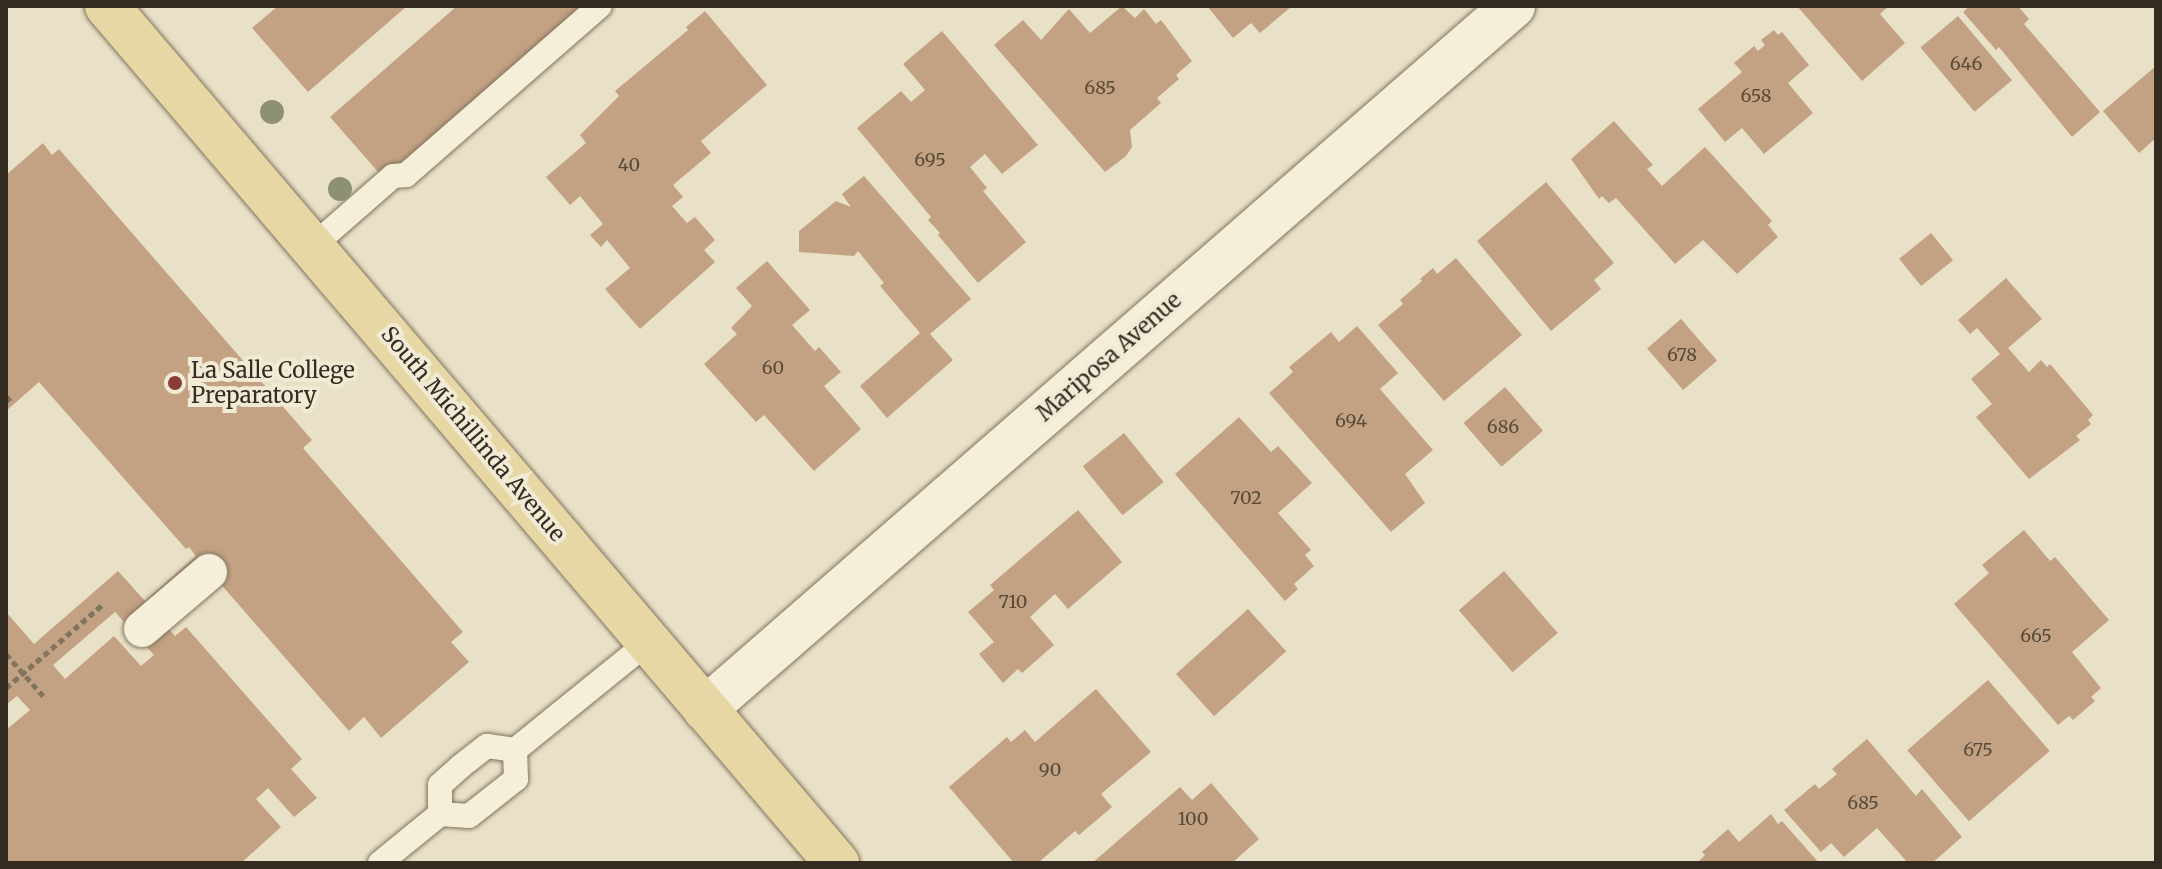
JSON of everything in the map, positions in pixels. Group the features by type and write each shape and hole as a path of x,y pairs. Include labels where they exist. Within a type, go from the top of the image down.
{"main road":[{"name":"South Michillinda Avenue","path":"107,6 837,863"}],"street":[{"name":"Mariposa Avenue","path":"705,709 1513,6"},
{"path":"142,629 209,572"}],"lane":[{"path":"313,246 393,176 406,175 600,6"},
{"path":"440,814 440,785 461,766 487,746 515,750 647,643"},
{"path":"380,863 440,814 469,816 516,779 515,750"}],"path":[{"path":"6,401 13,395"},
{"path":"6,688 114,595 142,629"},
{"path":"6,654 45,698"}],"building":[{"path":"278,6 407,6 308,92 252,28"},
{"path":"457,6 586,6 386,181 330,117"},
{"path":"1122,6 1135,18 1144,9 1156,24 1161,20 1192,61 1176,75 1179,79 1157,98 1161,103 1130,130 1132,147 1126,156 1105,172 994,45 1023,20 1041,40 1069,9 1090,33"},
{"path":"1207,6 1292,6 1260,33 1251,23 1233,38"},
{"path":"1797,6 1889,6 1880,14 1905,43 1862,81"},
{"path":"1970,6 2018,6 2029,19 2024,24 2100,112 2072,137 1999,47 1996,50 1963,12"},
{"path":"705,11 767,85 701,141 711,153 673,185 683,197 672,206 687,223 695,217 715,240 704,250 715,262 640,329 605,289 630,268 607,240 601,247 590,235 603,224 580,196 570,205 546,177 586,143 580,135 619,96 615,91 688,30 686,27"},
{"path":"1958,16 2012,80 1974,112 1920,47"},
{"path":"1774,30 1778,35 1782,32 1809,65 1788,83 1813,113 1764,154 1742,128 1725,142 1698,109 1742,72 1734,63 1754,46 1758,51 1765,45 1761,40"},
{"path":"942,31 1038,145 1002,174 985,154 970,167 987,188 983,191 1026,242 978,283 938,235 940,233 928,220 931,217 857,128 901,91 911,102 925,90 903,64"},
{"path":"2156,66 2156,138 2139,153 2103,111"},
{"path":"1614,121 1653,165 1647,169 1662,186 1705,147 1772,221 1768,225 1778,237 1737,274 1703,240 1675,264 1616,198 1609,203 1602,196 1599,199 1571,159"},
{"path":"43,143 52,155 59,149 312,440 303,448 463,632 451,642 469,662 381,738 364,717 349,731 218,581 166,626 175,636 186,627 302,759 291,769 317,798 294,817 268,788 256,799 281,827 241,863 6,863 6,730 30,710 17,696 6,705 6,612 34,644 118,571 145,601 196,556 189,547 186,549 39,382 6,411 6,175","holes":["115,612 154,655 141,666 114,636 65,679 53,665"]},
{"path":"864,176 971,299 930,334 953,360 887,418 860,386 920,333 880,286 884,283 858,251 854,256 799,252 799,231 836,201 851,207 842,194"},
{"path":"1546,182 1614,263 1594,280 1601,289 1551,331 1477,241"},
{"path":"1931,233 1953,260 1921,286 1899,259"},
{"path":"1456,258 1522,335 1444,401 1378,325 1403,304 1400,300 1422,281 1420,279 1433,268 1437,274"},
{"path":"767,261 810,310 792,325 815,351 819,347 841,372 824,386 861,429 814,471 764,415 756,422 704,364 737,334 731,328 752,306 736,288"},
{"path":"2006,278 2042,319 2008,348 2029,372 2041,360 2047,367 2050,364 2093,415 2088,420 2091,424 2076,436 2080,440 2029,479 1976,417 1992,404 1971,379 2000,354 1977,328 1970,334 1958,320"},
{"path":"1681,319 1717,361 1683,390 1647,349"},
{"path":"1357,326 1398,373 1380,389 1433,450 1405,474 1425,503 1391,532 1269,393 1293,372 1289,367 1331,332 1339,342"},
{"path":"1505,387 1543,431 1502,467 1463,423"},
{"path":"1239,417 1271,452 1278,446 1312,483 1278,513 1311,550 1305,555 1314,566 1294,584 1298,589 1285,601 1175,474"},
{"path":"1124,433 1164,482 1122,515 1083,466"},
{"path":"1078,510 1122,562 1068,609 1055,594 1030,617 1054,645 1022,673 1018,669 1003,683 979,654 994,642 968,612 994,590 990,585"},
{"path":"2024,530 2050,561 2055,557 2109,620 2072,652 2101,688 2091,697 2095,701 2073,720 2069,716 2058,725 1954,604 1989,573 1982,565"},
{"path":"1504,571 1558,633 1513,672 1459,610"},
{"path":"1248,609 1286,651 1214,716 1176,674"},
{"path":"1988,680 2050,751 1969,821 1907,750"},
{"path":"1096,689 1151,752 1101,794 1112,807 1079,835 1075,831 1038,863 1014,863 949,787 1007,737 1011,742 1025,730 1035,742"},
{"path":"1867,739 1916,796 1922,789 1962,837 1932,863 1908,863 1877,828 1844,857 1831,843 1821,852 1784,810 1815,784 1819,789 1837,774 1832,769"},
{"path":"1211,783 1259,839 1232,863 1092,863 1180,787 1192,800"},
{"path":"1771,814 1778,824 1782,821 1819,863 1697,863 1705,855 1702,852 1728,829 1739,842"}],"place":[{"name":"La Salle College Preparatory","path":"175,383"}]}
